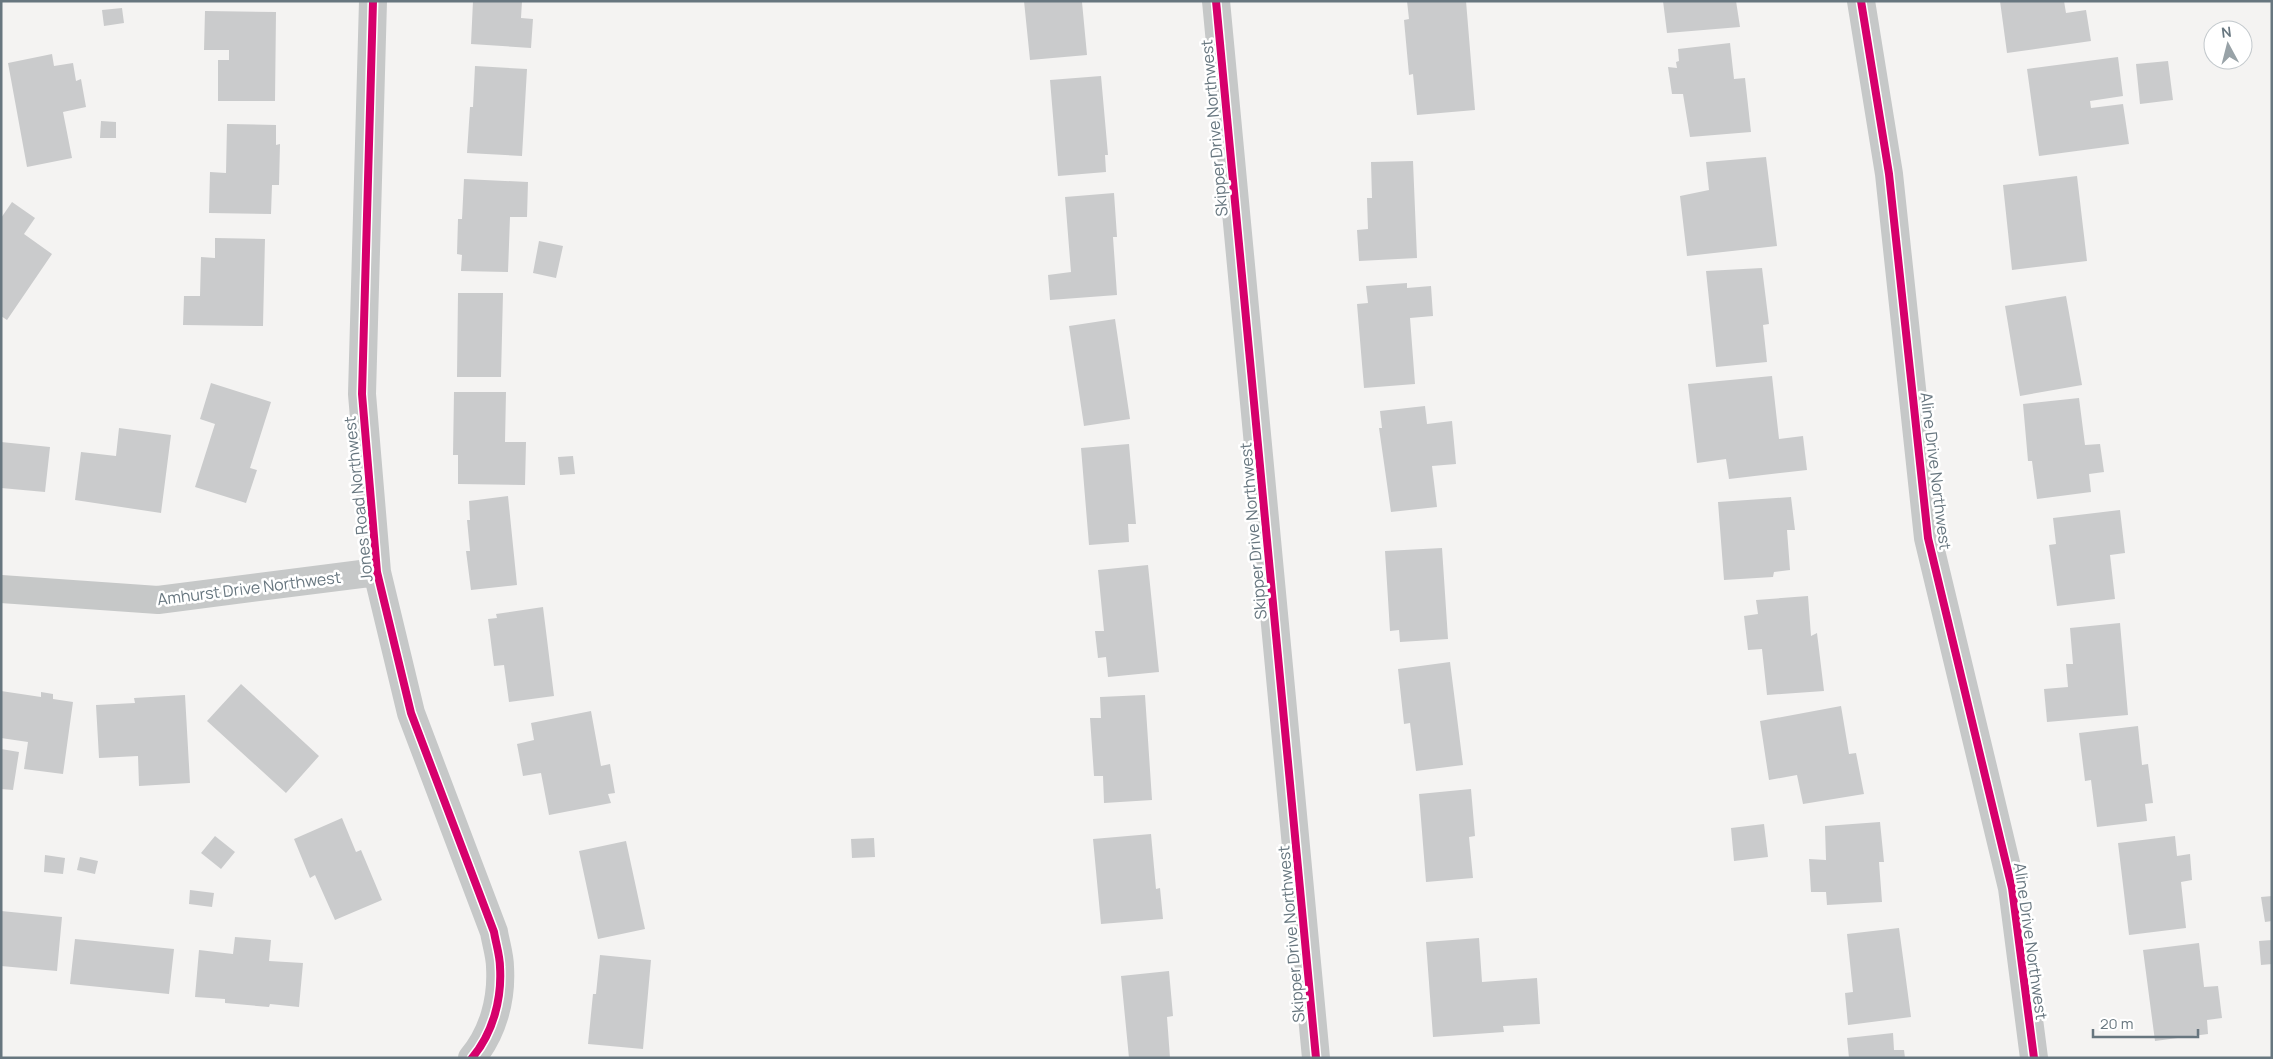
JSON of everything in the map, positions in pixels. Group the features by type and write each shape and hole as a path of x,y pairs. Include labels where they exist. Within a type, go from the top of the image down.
{"street":[{"name":"Jones Road Northwest","path":"373,1 362,394 377,572 411,713 494,932 500,967 497,1009 482,1046 472,1058"},
{"name":"Skipper Drive Northwest","path":"1216,1 1316,1058"},
{"name":"Aline Drive Northwest","path":"1861,1 1890,174 1928,538 2012,888 2034,1058"},
{"name":"Amhurst Drive Northwest","path":"1,589 158,600 377,572"}],"building":[{"path":"473,1 522,1 521,18 533,19 531,48 471,44"},
{"path":"1024,1 1082,2 1087,55 1030,60"},
{"path":"1407,1 1466,1 1475,110 1417,115 1413,74 1409,75 1404,20 1409,19"},
{"path":"1663,1 1736,1 1740,27 1667,33"},
{"path":"2000,1 2064,1 2066,13 2086,10 2091,41 2007,53"},
{"path":"122,8 124,23 104,26 102,10"},
{"path":"205,11 276,12 275,101 218,101 218,60 229,60 229,50 204,50"},
{"path":"1730,43 1734,79 1745,78 1751,132 1690,137 1683,94 1672,94 1668,67 1677,68 1676,62 1679,61 1678,49"},
{"path":"52,54 54,66 73,63 76,81 81,79 86,107 63,112 72,158 27,167 8,63"},
{"path":"2118,57 2123,96 2090,101 2091,108 2123,104 2129,144 2039,156 2027,69"},
{"path":"2168,61 2173,100 2140,104 2136,64"},
{"path":"475,66 527,69 522,156 467,153 470,107 473,107"},
{"path":"1101,76 1108,155 1105,155 1106,172 1058,176 1050,80"},
{"path":"101,121 116,122 116,138 100,138"},
{"path":"227,124 276,125 276,145 280,144 279,185 272,185 271,214 209,213 210,172 226,173"},
{"path":"1766,157 1777,246 1687,256 1680,196 1709,190 1706,162"},
{"path":"1413,161 1417,258 1359,261 1357,230 1368,229 1367,198 1372,198 1371,162"},
{"path":"2077,176 2087,261 2012,270 2003,185"},
{"path":"464,179 528,182 527,217 510,217 508,272 461,271 462,255 457,254 458,219 462,219"},
{"path":"1114,193 1117,237 1113,237 1117,295 1050,300 1048,275 1071,272 1065,197"},
{"path":"12,202 35,218 24,234 52,254 7,320 1,316 1,218"},
{"path":"215,238 265,239 263,326 183,325 184,296 200,296 201,257 215,258"},
{"path":"539,241 563,246 556,278 533,273"},
{"path":"1762,268 1769,324 1763,325 1767,362 1716,367 1706,271"},
{"path":"1407,283 1407,288 1431,286 1433,316 1410,318 1415,384 1364,388 1357,304 1368,303 1366,286"},
{"path":"458,293 503,293 501,377 457,377"},
{"path":"2066,296 2082,385 2020,396 2005,306"},
{"path":"1115,319 1130,419 1084,426 1069,326"},
{"path":"1772,376 1779,439 1803,436 1807,470 1729,479 1726,459 1697,463 1688,384"},
{"path":"211,383 271,402 250,468 257,470 246,503 195,487 215,424 200,419"},
{"path":"454,392 506,392 505,442 526,442 525,485 458,484 458,455 453,455"},
{"path":"2079,398 2085,445 2100,444 2104,472 2089,474 2091,492 2037,499 2032,461 2028,461 2023,404"},
{"path":"1425,406 1427,424 1452,421 1456,464 1432,466 1437,507 1391,512 1379,428 1382,428 1380,411"},
{"path":"119,428 171,435 161,513 75,500 81,452 116,456"},
{"path":"1,442 50,447 45,492 1,488"},
{"path":"1129,444 1136,524 1128,524 1129,542 1089,545 1081,448"},
{"path":"573,456 575,474 560,475 558,457"},
{"path":"508,496 517,585 471,590 466,551 470,551 467,520 470,520 469,501"},
{"path":"1791,497 1795,530 1787,530 1790,570 1774,572 1773,577 1724,580 1718,502"},
{"path":"2120,510 2125,553 2110,555 2115,599 2057,606 2049,545 2056,544 2053,518"},
{"path":"1442,548 1448,639 1400,642 1399,630 1390,631 1385,551"},
{"path":"1148,565 1159,672 1108,677 1106,657 1098,658 1095,631 1104,631 1098,570"},
{"path":"1808,596 1811,636 1817,633 1824,691 1767,695 1762,649 1748,650 1744,616 1758,614 1756,600"},
{"path":"543,607 554,696 509,702 504,665 494,666 488,619 497,618 496,614"},
{"path":"2120,623 2128,715 2047,722 2044,689 2068,687 2066,664 2073,664 2070,628"},
{"path":"1450,662 1463,765 1416,771 1410,723 1404,724 1398,669"},
{"path":"241,684 319,756 286,793 207,721"},
{"path":"1,691 41,697 41,692 53,694 53,699 73,702 63,774 24,769 28,742 1,738"},
{"path":"185,695 190,783 139,786 138,756 99,758 96,705 135,703 134,698"},
{"path":"1145,695 1152,800 1104,803 1103,776 1094,776 1090,718 1101,718 1100,697"},
{"path":"1841,706 1849,754 1856,753 1864,794 1803,804 1797,775 1769,780 1760,721"},
{"path":"591,711 601,766 610,764 615,793 608,794 611,803 549,815 541,773 523,776 517,744 534,740 531,723"},
{"path":"2138,726 2142,765 2148,764 2153,803 2145,804 2147,821 2097,827 2091,780 2085,781 2079,733"},
{"path":"1,749 19,752 13,790 1,789"},
{"path":"1471,789 1475,836 1469,837 1473,878 1426,882 1419,794"},
{"path":"342,818 356,852 361,850 382,900 335,920 315,875 310,878 294,839"},
{"path":"1880,822 1884,862 1879,862 1882,902 1827,905 1826,892 1811,892 1809,859 1826,860 1825,826"},
{"path":"1764,824 1768,857 1734,861 1731,828"},
{"path":"1151,834 1156,889 1160,888 1163,919 1101,924 1093,839"},
{"path":"215,836 235,852 221,869 201,853"},
{"path":"2175,836 2177,856 2190,854 2192,880 2181,882 2186,928 2129,935 2118,843"},
{"path":"874,838 875,857 852,858 851,839"},
{"path":"626,841 645,929 598,939 579,851"},
{"path":"45,855 65,858 63,874 44,872"},
{"path":"80,857 98,861 95,874 77,870"},
{"path":"190,890 214,893 212,907 189,904"},
{"path":"2272,896 2272,921 2265,922 2261,897"},
{"path":"1,911 62,917 57,971 1,966"},
{"path":"1899,928 1911,1017 1848,1025 1845,993 1853,992 1847,934"},
{"path":"235,937 271,940 269,961 303,963 299,1007 270,1004 269,1007 225,1003 225,999 195,997 199,950 233,954"},
{"path":"1479,938 1482,982 1537,978 1540,1024 1503,1026 1504,1032 1433,1037 1426,942"},
{"path":"75,939 174,949 169,994 70,984"},
{"path":"2272,940 2272,964 2261,965 2259,941"},
{"path":"2199,943 2204,987 2218,986 2222,1018 2207,1020 2208,1034 2155,1041 2143,950"},
{"path":"600,955 651,960 643,1049 588,1044 593,994 596,994"},
{"path":"1169,971 1173,1016 1167,1017 1170,1058 1129,1058 1121,976"},
{"path":"1893,1033 1894,1050 1904,1050 1905,1058 1849,1058 1847,1038"}],"cycle path":[{"path":"373,1 362,394 377,572 411,713 494,932 499,954 500,979 495,1015 486,1038 472,1058"},
{"path":"1216,1 1316,1058"},
{"path":"1861,1 1889,174 1928,538 2012,888 2034,1058"}]}
